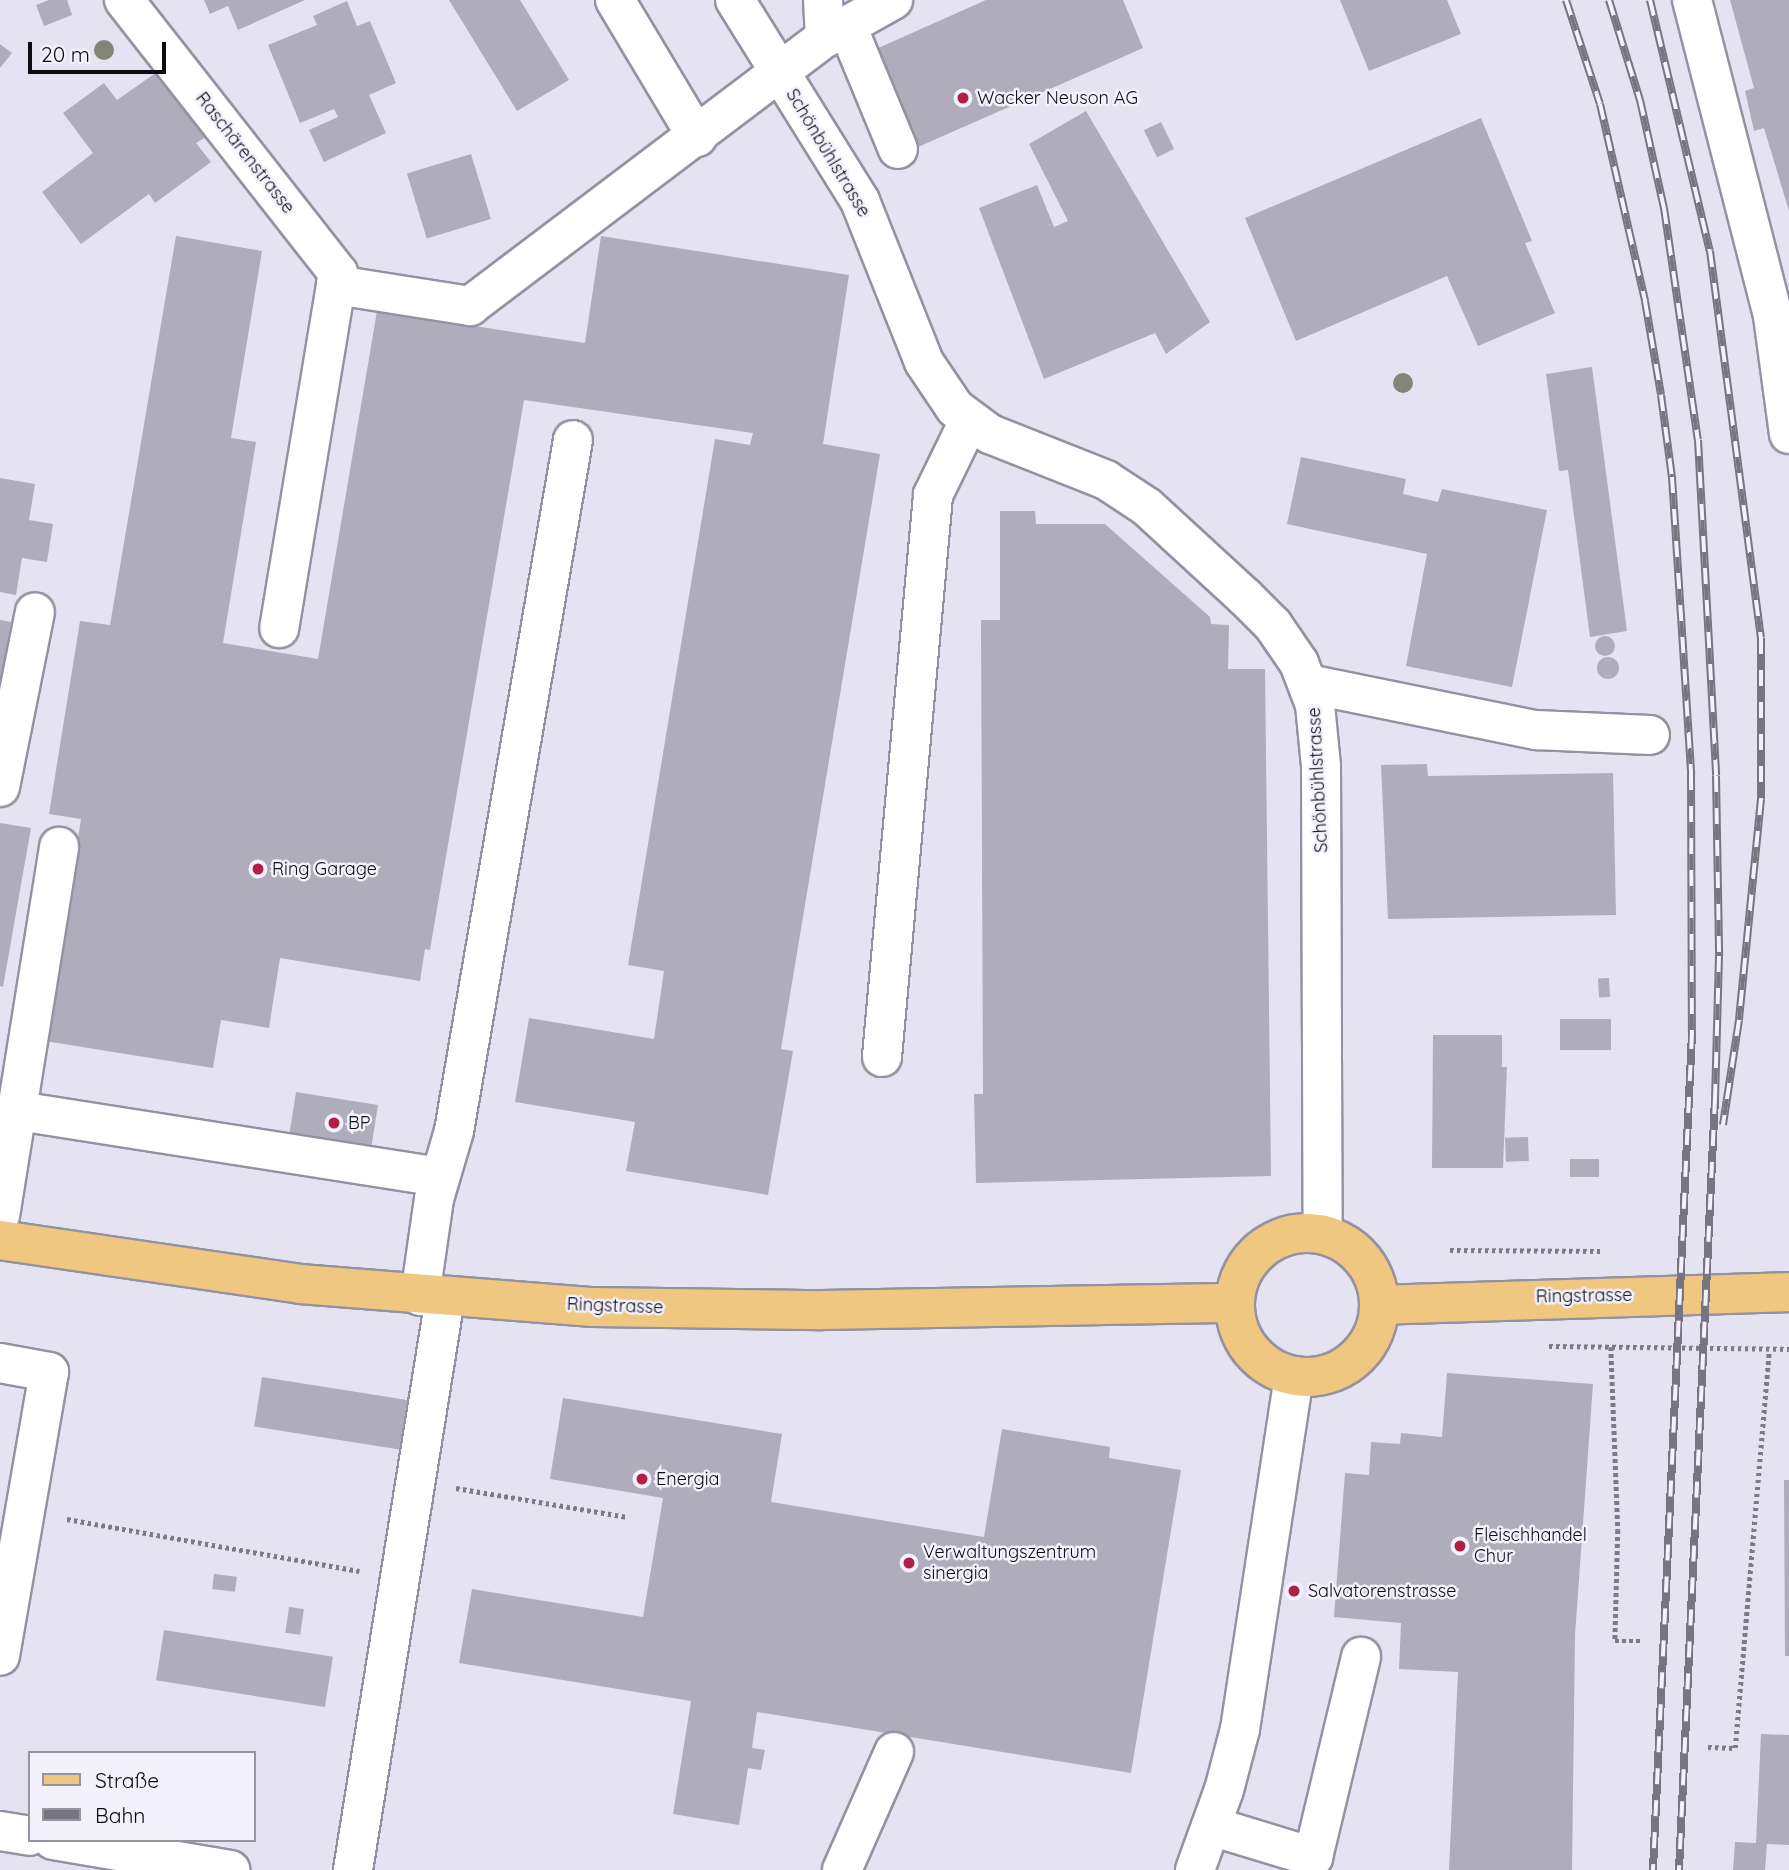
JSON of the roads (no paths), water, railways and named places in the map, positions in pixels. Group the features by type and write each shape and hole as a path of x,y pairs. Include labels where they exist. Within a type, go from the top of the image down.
{"main road":[{"path":"1323,1234 1338,1239 1363,1259 1372,1273 1379,1305 1372,1335 1353,1360 1325,1375 1294,1376 1278,1371 1251,1350 1241,1336 1234,1303 1244,1268 1270,1243 1287,1235 1323,1234"},
{"name":"Ringstrasse","path":"0,1240 196,1270 433,1297 593,1307 822,1310 1234,1303"},
{"name":"Ringstrasse","path":"1379,1305 1789,1292"}],"street":[{"name":"Raschärenstrasse","path":"124,0 337,279"},
{"path":"615,0 697,137"},
{"path":"279,628 337,279 470,306 781,74 832,22 893,0"},
{"path":"1692,0 1773,316 1789,434"},
{"name":"Schönbühlstrasse","path":"738,1 860,201 936,384 969,421 1017,448 1106,480 1147,507 1273,625 1309,684 1321,766 1323,1234"},
{"path":"832,22 898,149"},
{"path":"882,1057 933,495 969,421"},
{"path":"353,1870 416,1481 433,1297 440,1177 454,1131 573,440"},
{"path":"0,787 35,612"},
{"path":"1309,684 1536,730 1650,735"},
{"path":"0,1216 59,847"},
{"path":"18,1111 440,1177"},
{"path":"0,1363 49,1372 16,1522 0,1657"},
{"path":"1195,1870 1240,1730 1294,1376"},
{"path":"1211,1826 1313,1857 1361,1657"},
{"path":"842,1870 894,1752"},
{"path":"0,1831 28,1836"},
{"path":"65,1842 230,1870"}],"railway":[{"path":"1566,0 1600,104 1645,301 1661,395 1672,477 1691,774 1692,1033 1653,1870"},
{"path":"1609,0 1640,100 1664,208 1698,440 1716,776 1719,956 1715,1098 1679,1870"},
{"path":"1650,0 1710,251 1761,638 1761,799 1739,1020 1723,1125"}],"place":[{"name":"Wacker Neuson AG","path":"963,98"},
{"name":"Ring Garage","path":"258,869"},
{"name":"BP","path":"334,1123"},
{"name":"Energia","path":"642,1479"},
{"name":"Fleischhandel Chur","path":"1460,1546"},
{"name":"Verwaltungszentrum sinergia","path":"909,1563"},
{"name":"Salvatorenstrasse","path":"1294,1591"}]}
